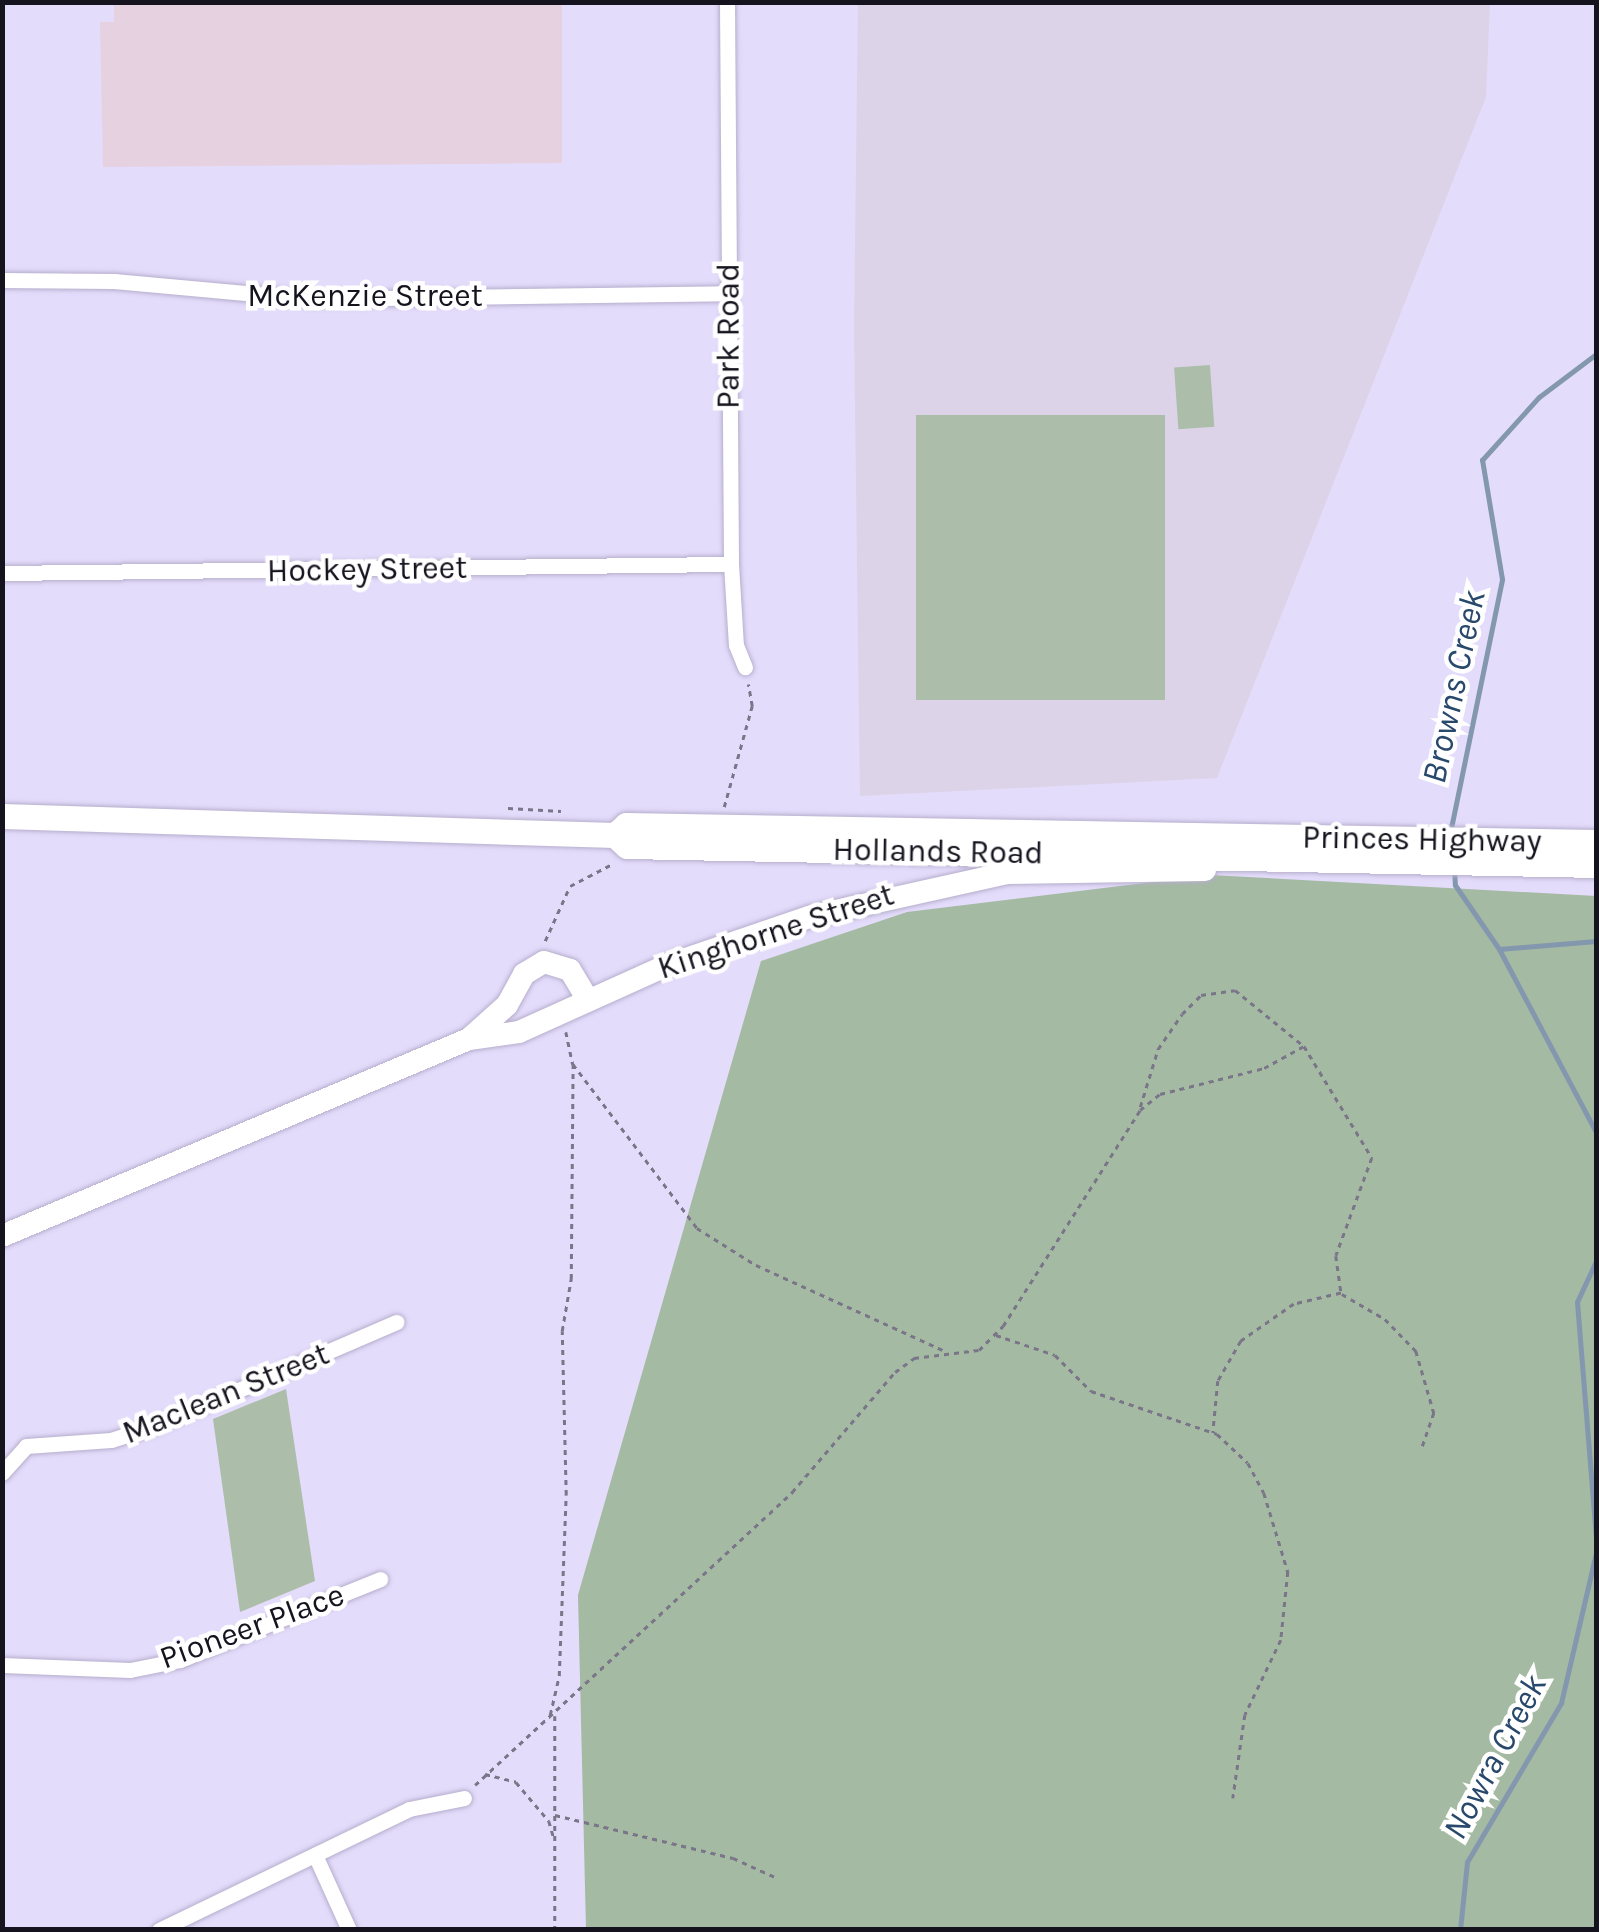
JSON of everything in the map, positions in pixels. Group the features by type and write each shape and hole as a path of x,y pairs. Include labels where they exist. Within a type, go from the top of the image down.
{"highway":[{"name":"Hollands Road","path":"2,816 615,835 627,846 1266,858"},
{"name":"Hollands Road","path":"615,835 626,825 1247,837"},
{"name":"Princes Highway","path":"1247,837 1397,850 1491,852 1596,864"},
{"name":"Princes Highway","path":"1491,852 1596,842"},
{"name":"Princes Highway","path":"1266,858 1397,850"}],"main road":[{"name":"Kinghorne Street","path":"2,1236 469,1039 520,1032 587,998 729,942 923,887 1086,868 1243,870 1266,858"},
{"name":"Kinghorne Street","path":"469,1039 507,1005 524,974 544,962"},
{"path":"544,962 570,970 587,998"}],"street":[{"name":"Park Road","path":"726,2 730,564 736,644 745,667"},
{"name":"McKenzie Street","path":"2,280 114,281 311,299 728,294"},
{"name":"Hockey Street","path":"2,573 730,564"},
{"name":"Maclean Street","path":"2,1473 26,1446 111,1440 155,1426 397,1322"},
{"name":"Pioneer Place","path":"2,1665 130,1670 180,1660 380,1579"},
{"path":"159,1930 409,1809 464,1798"},
{"path":"315,1856 350,1930"}],"path":[{"path":"722,813 752,706 745,667"},
{"path":"544,962 558,901 594,869 623,860"},
{"path":"464,1798 483,1774 556,1713 792,1492 895,1372 914,1358 979,1350 995,1334 1058,1248 1140,1110 1158,1049 1200,995 1235,990 1304,1046 1372,1158 1336,1256 1341,1293"},
{"path":"568,1026 564,1037 573,1064 697,1228 756,1265 947,1352"},
{"path":"1140,1110 1160,1094 1264,1068 1304,1046"},
{"path":"549,1718 558,1676 566,1495 562,1331 571,1279 573,1064"},
{"path":"1214,1432 1218,1381 1241,1341 1294,1304 1341,1293 1385,1318 1416,1352 1434,1413 1422,1450"},
{"path":"995,1334 1055,1355 1091,1391 1214,1432 1256,1478 1288,1572 1277,1658 1245,1715 1234,1798"},
{"path":"555,1930 556,1713"},
{"path":"483,1774 499,1773 516,1782 549,1822 555,1843"},
{"path":"555,1815 733,1858 775,1878"}],"shaded area":[{"path":"114,2 562,3 562,163 103,167 100,22 114,22"},
{"path":"858,3 1490,3 1486,97 1217,778 860,796 854,328"}],"green space":[{"path":"1210,365 1214,427 1178,429 1174,368"},
{"path":"916,415 1165,415 1165,700 916,700"},
{"path":"1210,875 1596,896 1596,1929 586,1929 578,1595 761,961 907,912"},
{"path":"286,1389 315,1581 240,1612 213,1419"}],"waterway":[{"name":"Browns Creek","path":"1450,833 1502,579 1482,460 1539,397 1596,354"},
{"name":"Browns Creek","path":"1454,868 1455,885 1499,949"},
{"name":"Nowra Creek","path":"1596,941 1499,949 1596,1132"},
{"name":"Nowra Creek","path":"1596,1261 1577,1302 1596,1538"},
{"name":"Nowra Creek","path":"1460,1930 1467,1862 1561,1703 1596,1552"}]}
